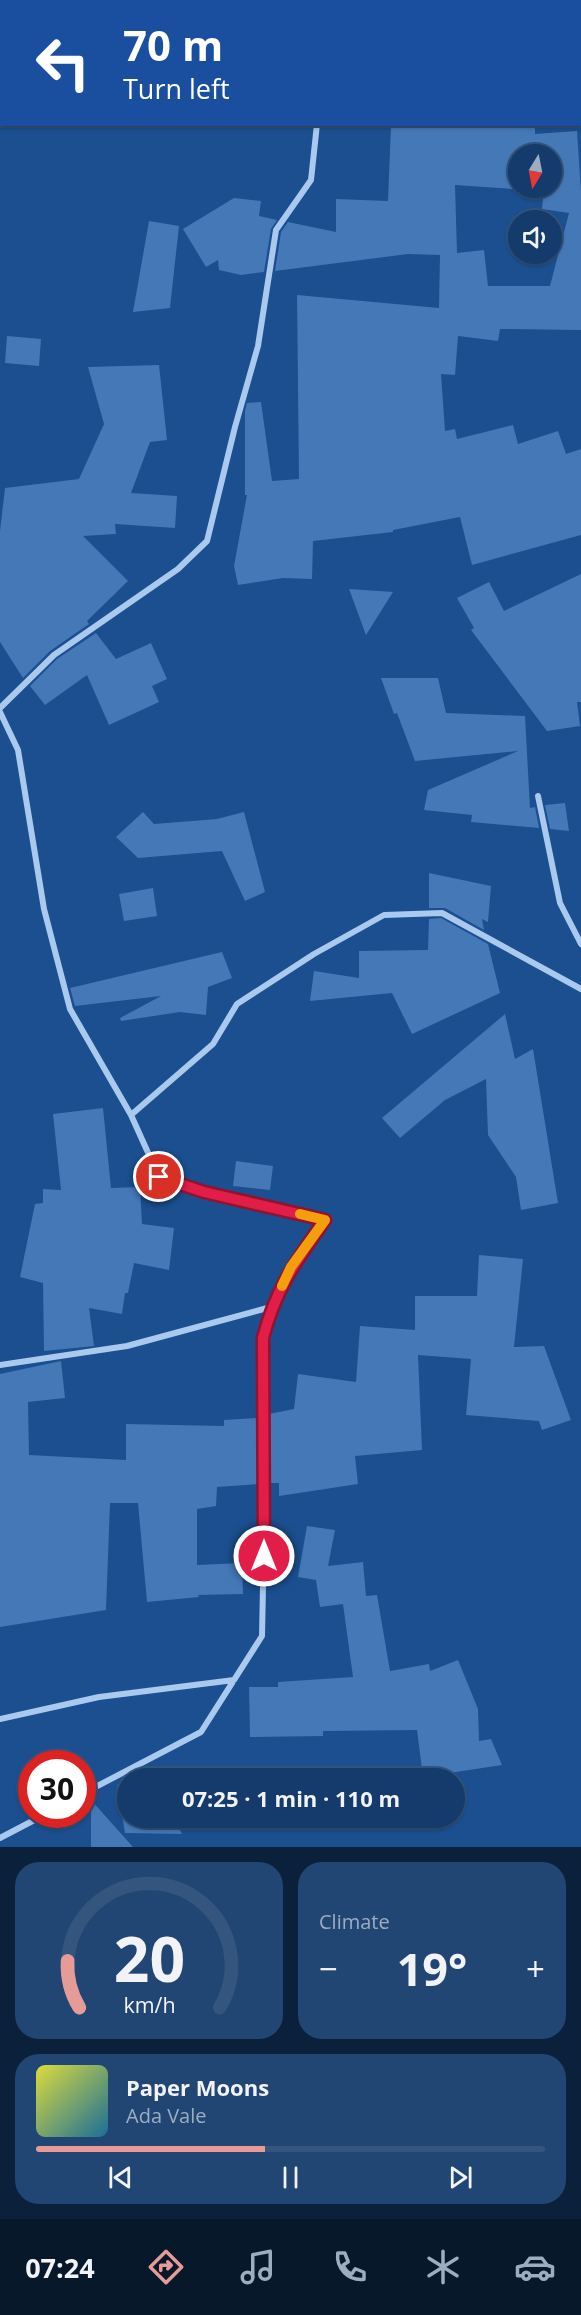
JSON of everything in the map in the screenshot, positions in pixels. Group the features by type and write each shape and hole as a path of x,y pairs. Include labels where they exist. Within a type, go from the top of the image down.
{"street":[{"path":"96,1787 201,1732 262,1636 263,1338 271,1307 291,1267 325,1220 204,1192 159,1177 131,1115 70,1009 44,909 18,750 0,710 54,655 178,569 207,541 258,346 276,230 311,180 317,126"},
{"path":"538,796 560,903 581,944"},
{"path":"131,1115 213,1044 237,1004 314,954 384,915 442,913 581,989"},
{"path":"0,1365 127,1346 271,1307"},
{"path":"0,1719 99,1697 234,1680"},
{"path":"0,1838 19,1828"}],"building":[{"path":"391,126 535,126 535,134 577,131 581,191 581,330 500,329 498,341 458,336 455,375 441,374 445,431 455,429 457,439 513,425 518,444 558,431 566,454 581,449 581,535 472,565 460,517 393,530 393,532 313,541 312,579 283,578 238,585 234,566 247,495 245,495 245,411 247,403 261,402 272,481 299,479 297,295 439,308 440,255 408,254 275,271 281,232 288,222 336,232 336,199 388,201"},
{"path":"234,198 261,201 259,216 277,220 271,229 264,272 241,275 219,270 218,260 206,267 183,229"},
{"path":"149,221 179,226 170,308 133,312"},
{"path":"7,336 41,339 39,366 5,363"},
{"path":"159,365 167,440 150,442 131,493 177,496 175,528 115,524 116,534 83,536 128,581 87,621 89,624 50,651 23,678 0,642 0,531 5,488 79,479 104,424 88,367"},
{"path":"581,574 581,702 577,702 580,726 547,731 471,630 474,628 457,598 489,582 504,611"},
{"path":"349,589 393,592 366,635"},
{"path":"96,633 116,659 151,643 167,679 152,686 159,702 109,725 87,675 45,705 30,686 57,659"},
{"path":"381,678 438,678 446,713 525,716 530,808 535,807 539,828 471,822 472,815 424,810 428,790 518,751 415,761"},
{"path":"565,803 569,831 550,829 545,805"},
{"path":"143,812 154,824 217,819 244,812 265,892 245,901 222,851 138,858 116,837"},
{"path":"429,873 491,886 488,922 482,919 484,930 445,908 429,908"},
{"path":"153,888 157,916 124,921 119,894"},
{"path":"441,918 488,944 500,993 412,1034 392,993 310,1001 314,971 359,978 359,951 428,950 429,919"},
{"path":"222,952 232,978 208,987 206,1015 180,1012 121,1021 120,1018 161,996 75,1006 70,988"},
{"path":"505,1014 515,1059 533,1049 558,1203 521,1210 516,1177 488,1135 486,1079 445,1100 400,1138 382,1118"},
{"path":"103,1108 111,1188 140,1187 142,1224 174,1228 169,1270 134,1263 128,1293 125,1293 122,1314 89,1308 94,1346 44,1351 43,1283 20,1277 35,1204 43,1203 43,1189 61,1190 53,1114"},
{"path":"236,1161 273,1166 270,1190 233,1186"},
{"path":"479,1255 523,1259 514,1347 544,1346 571,1420 542,1430 539,1421 466,1415 471,1359 418,1355 422,1450 355,1456 358,1484 279,1496 279,1483 269,1483 269,1414 294,1409 298,1374 356,1382 360,1326 415,1330 415,1296 477,1296"},
{"path":"61,1361 65,1398 28,1402 29,1455 126,1460 126,1424 224,1426 224,1420 258,1418 258,1484 217,1487 216,1506 197,1509 197,1565 242,1563 243,1594 198,1595 199,1597 147,1602 138,1503 110,1503 106,1610 0,1627 0,1374"},
{"path":"307,1526 335,1530 328,1566 363,1562 366,1596 377,1595 390,1671 429,1664 430,1671 458,1660 478,1709 479,1741 491,1739 502,1765 465,1771 465,1768 422,1768 417,1730 323,1731 323,1736 250,1737 249,1687 278,1687 278,1682 353,1677 343,1604 320,1607 316,1580 298,1577"},
{"path":"96,1806 133,1847 91,1847 91,1828 96,1828"},
{"path":"124,1828 179,1828 182,1834 125,1833"}],"slow traffic":[{"path":"282,1286 291,1267 325,1220 300,1214"}],"route":[{"path":"159,1177 204,1192 325,1220 291,1267 271,1307 263,1338 264,1556"}]}
